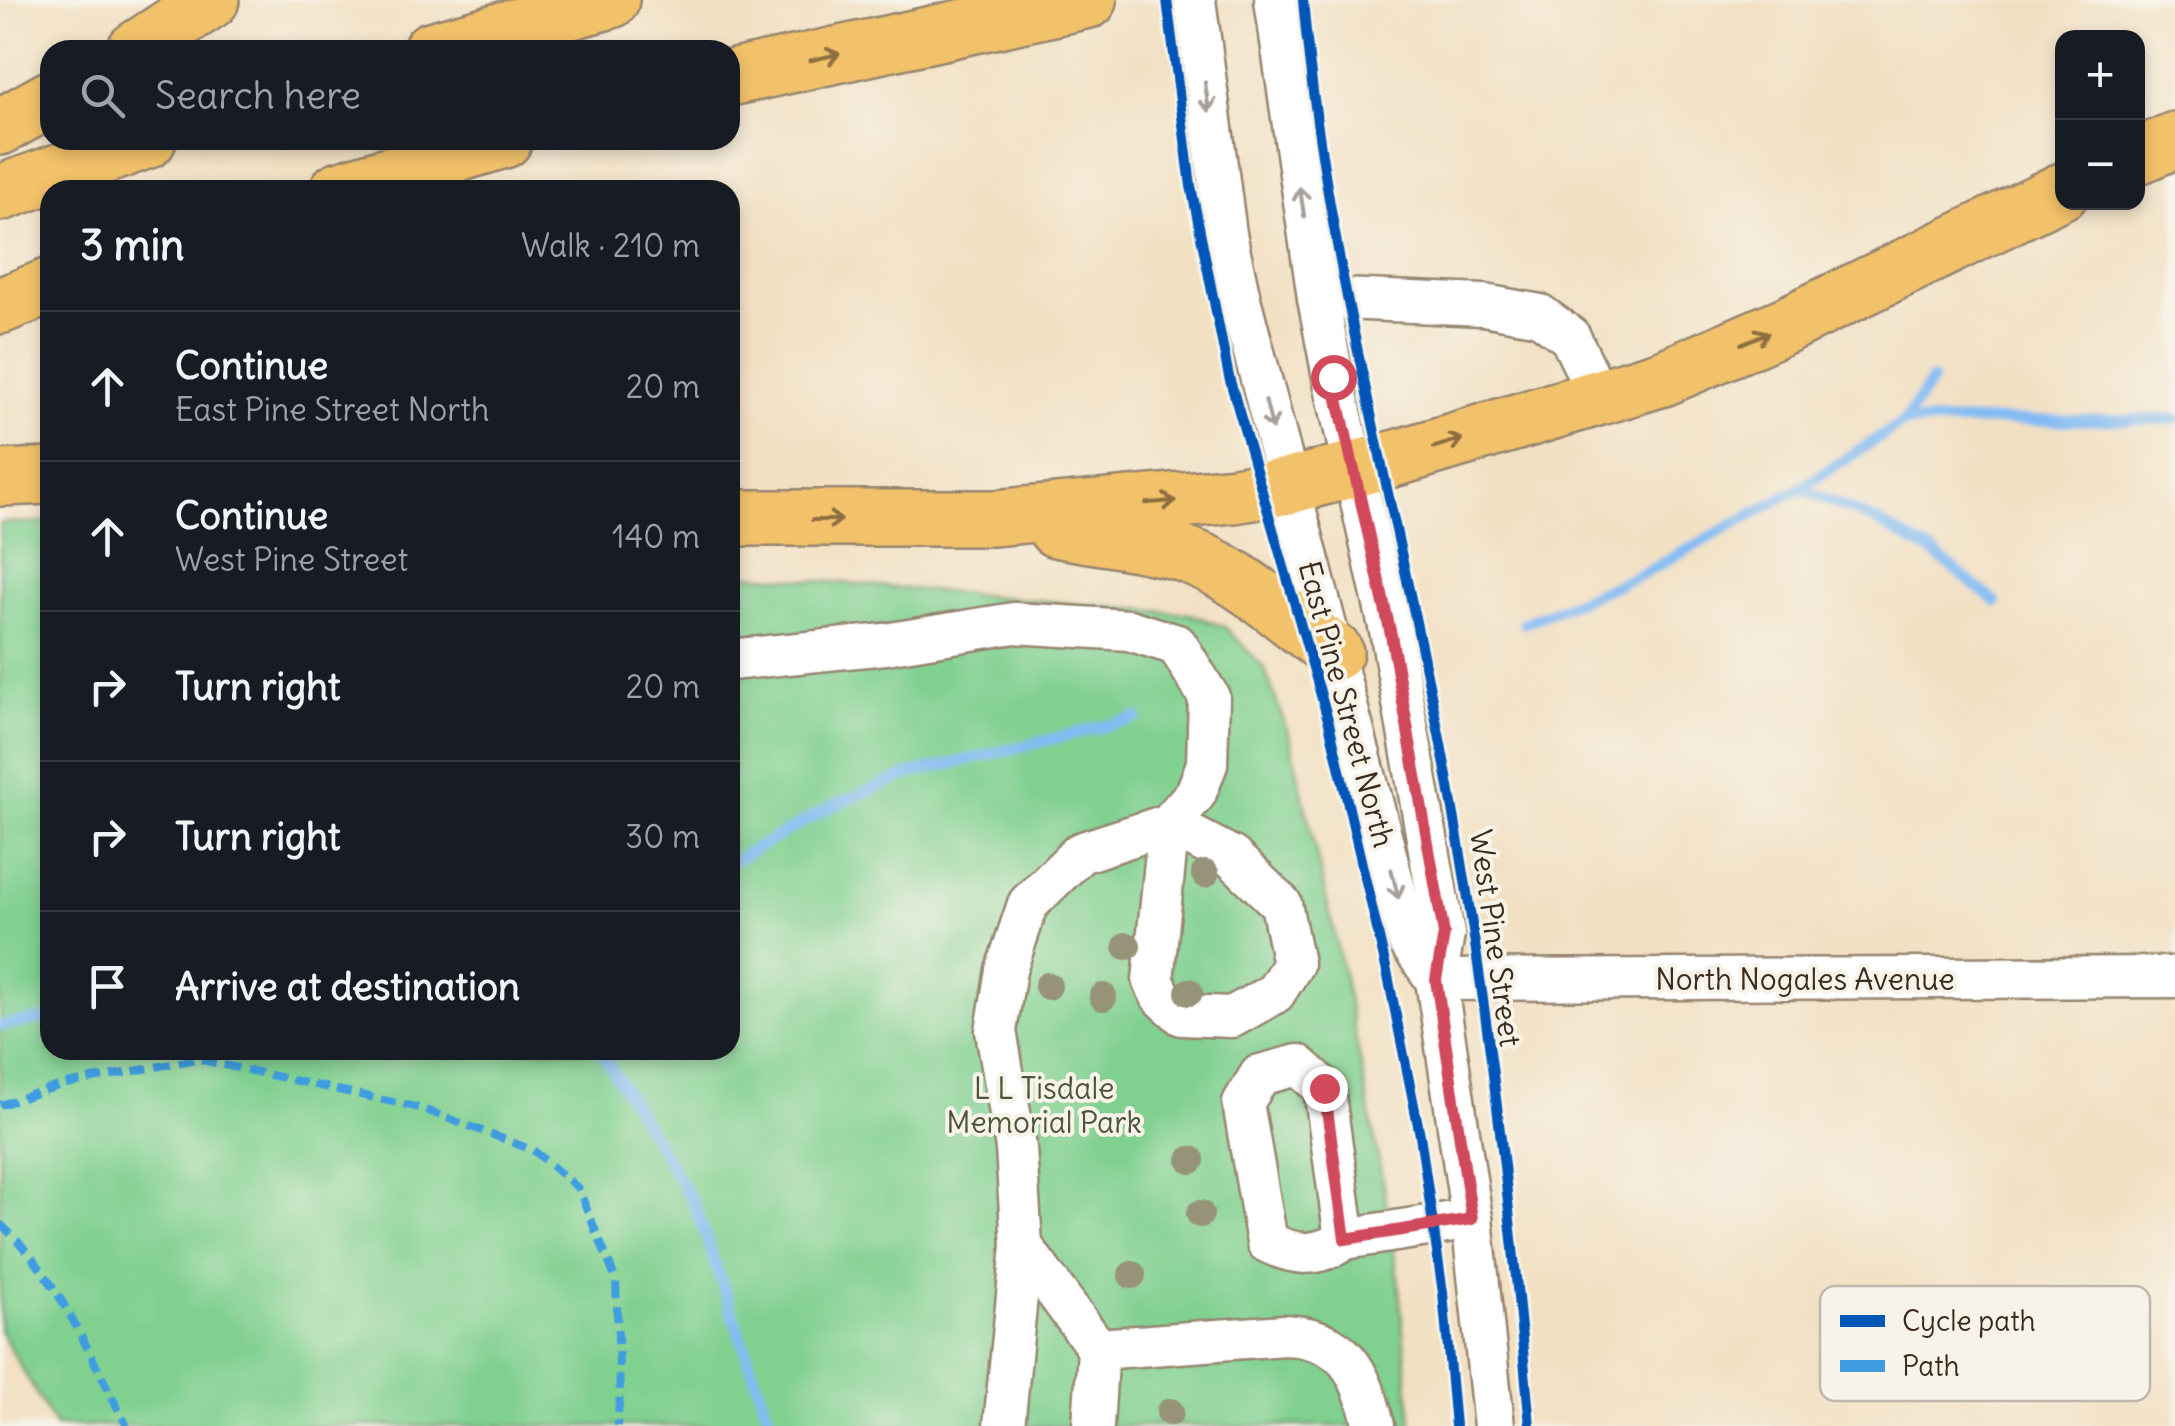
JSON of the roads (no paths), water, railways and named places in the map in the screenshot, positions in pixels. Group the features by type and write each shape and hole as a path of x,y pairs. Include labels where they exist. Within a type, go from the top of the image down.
{"highway":[{"path":"150,40 211,0"},
{"path":"467,40 611,0"},
{"path":"740,76 1071,3"},
{"path":"0,127 40,104"},
{"path":"2145,153 2175,140"},
{"path":"0,193 120,150"},
{"path":"371,180 471,150"},
{"path":"740,518 994,518 1289,486 1663,378 1786,325 2055,194"},
{"path":"0,306 40,290"},
{"path":"0,478 40,476"},
{"path":"994,518 1179,552 1244,585 1335,652"}],"street":[{"path":"1195,0 1226,234 1289,486"},
{"path":"1275,0 1318,298 1354,470"},
{"path":"1318,298 1484,305 1540,315 1570,337 1599,397"},
{"name":"West Pine Street","path":"1354,470 1391,635 1444,934 1436,980 1472,1219 1494,1426"},
{"name":"West Pine Street","path":"1289,486 1409,942 1436,980"},
{"path":"740,659 885,644 1014,624 1128,630 1178,645 1209,698 1207,764 1196,793 1169,824 1080,853 1028,904 1006,970 996,1030 1016,1148 1022,1246 1004,1426"},
{"path":"1169,824 1232,857 1281,904 1293,964 1275,993 1232,1017 1182,1015 1161,996 1153,980 1169,824"},
{"name":"North Nogales Avenue","path":"1436,980 2175,977"},
{"path":"1345,1239 1472,1219"},
{"path":"1022,1246 1098,1349 1093,1426"},
{"path":"1098,1349 1312,1336 1346,1355 1368,1398 1374,1426"}],"waterway":[{"path":"1904,422 1932,380"},
{"path":"1524,623 1643,574 1800,488 1904,422 2175,419"},
{"path":"1800,488 1872,519 1935,554 1996,602"},
{"path":"740,857 832,806 910,774 1137,718"},
{"path":"0,1026 40,1020"},
{"path":"606,1060 694,1204 772,1426"}],"park label":[{"name":"L L Tisdale Memorial Park","path":"1044,1105"}]}
